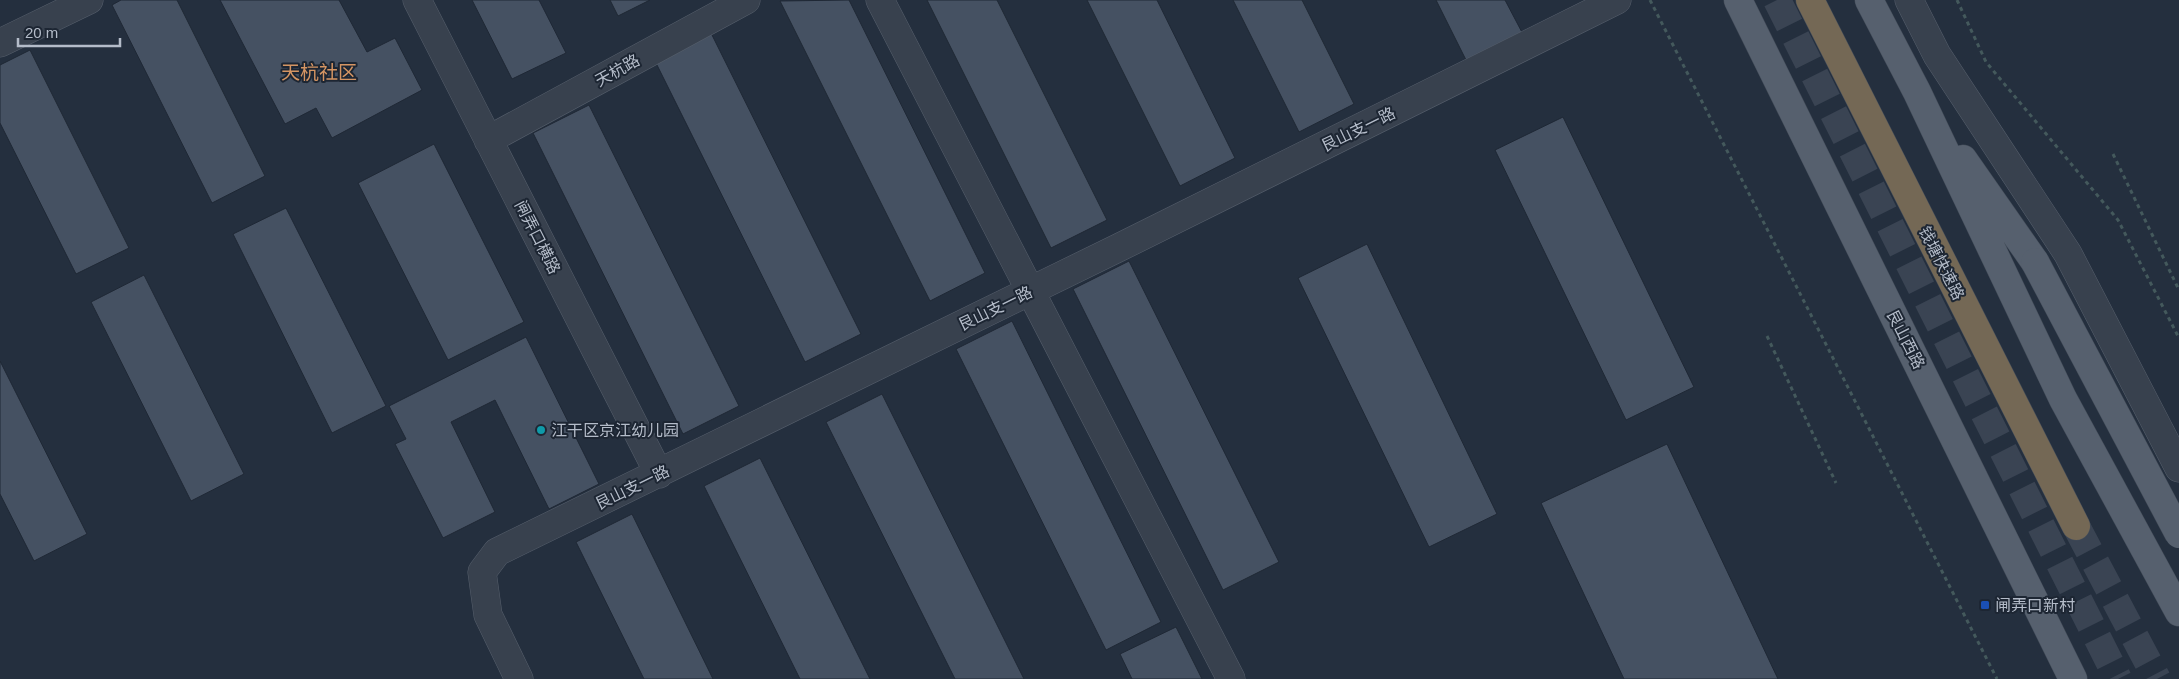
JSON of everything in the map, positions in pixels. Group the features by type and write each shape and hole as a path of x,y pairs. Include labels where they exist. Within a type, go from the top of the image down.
{"highway":[{"name":"钱塘快速路","path":"1810,0 2076,526"}],"main road":[{"name":"艮山西路","path":"1738,0 2072,679"},
{"path":"1869,0 1917,92 2063,399 2179,612"},
{"path":"1917,92 2036,262 2179,534"}],"street":[{"path":"0,43 89,0"},
{"name":"闸弄口横路","path":"416,0 659,474"},
{"name":"天杭路","path":"488,140 746,0"},
{"path":"880,0 1231,679"},
{"name":"艮山支一路","path":"519,679 488,615 482,572 497,552 659,474 1617,0"},
{"path":"1909,0 1936,55 2068,254 2179,468"}],"path":[{"path":"1650,0 1997,679"},
{"path":"1957,0 1986,62 2118,220 2179,338"},
{"path":"2113,154 2179,290"},
{"path":"1767,336 1836,483"}],"building":[{"path":"121,0 177,0 265,176 212,203 112,5"},
{"path":"220,0 339,0 367,52 395,38 422,90 332,138 316,108 285,124"},
{"path":"472,0 539,0 566,53 512,79"},
{"path":"610,0 650,0 618,16"},
{"path":"849,0 985,273 930,301 780,1"},
{"path":"927,0 997,0 1107,220 1051,248"},
{"path":"1087,0 1157,0 1235,158 1180,186"},
{"path":"1233,0 1302,0 1354,104 1299,132"},
{"path":"1436,0 1505,0 1525,38 1469,66"},
{"path":"711,33 861,334 805,362 655,61"},
{"path":"30,50 129,248 76,274 0,123 0,65"},
{"path":"589,105 739,406 683,434 533,133"},
{"path":"1563,117 1694,387 1626,420 1495,150"},
{"path":"434,144 524,322 448,360 358,183"},
{"path":"286,208 386,406 332,433 233,234"},
{"path":"1367,244 1497,514 1429,547 1298,278"},
{"path":"1129,261 1279,562 1223,590 1073,289"},
{"path":"144,275 244,474 191,501 91,302"},
{"path":"1012,321 1161,622 1106,650 956,349"},
{"name":"江干区京江幼儿园","path":"526,337 599,484 549,509 495,400 451,422 495,512 443,538 395,444 406,439 389,406"},
{"path":"0,361 87,534 34,561 0,494"},
{"path":"882,394 1024,679 955,679 826,422"},
{"path":"1667,444 1778,679 1624,679 1541,503"},
{"path":"760,458 870,679 800,679 704,486"},
{"path":"632,514 713,679 644,679 576,542"},
{"path":"1176,627 1202,679 1132,679 1120,654"}],"tunnel":[{"path":"1777,0 2118,679"},
{"path":"2076,526 2157,679"}],"place":[{"name":"江干区京江幼儿园","path":"541,430"},
{"name":"闸弄口新村","path":"1985,605"}],"district":[{"name":"天杭社区","path":"319,72"}]}
